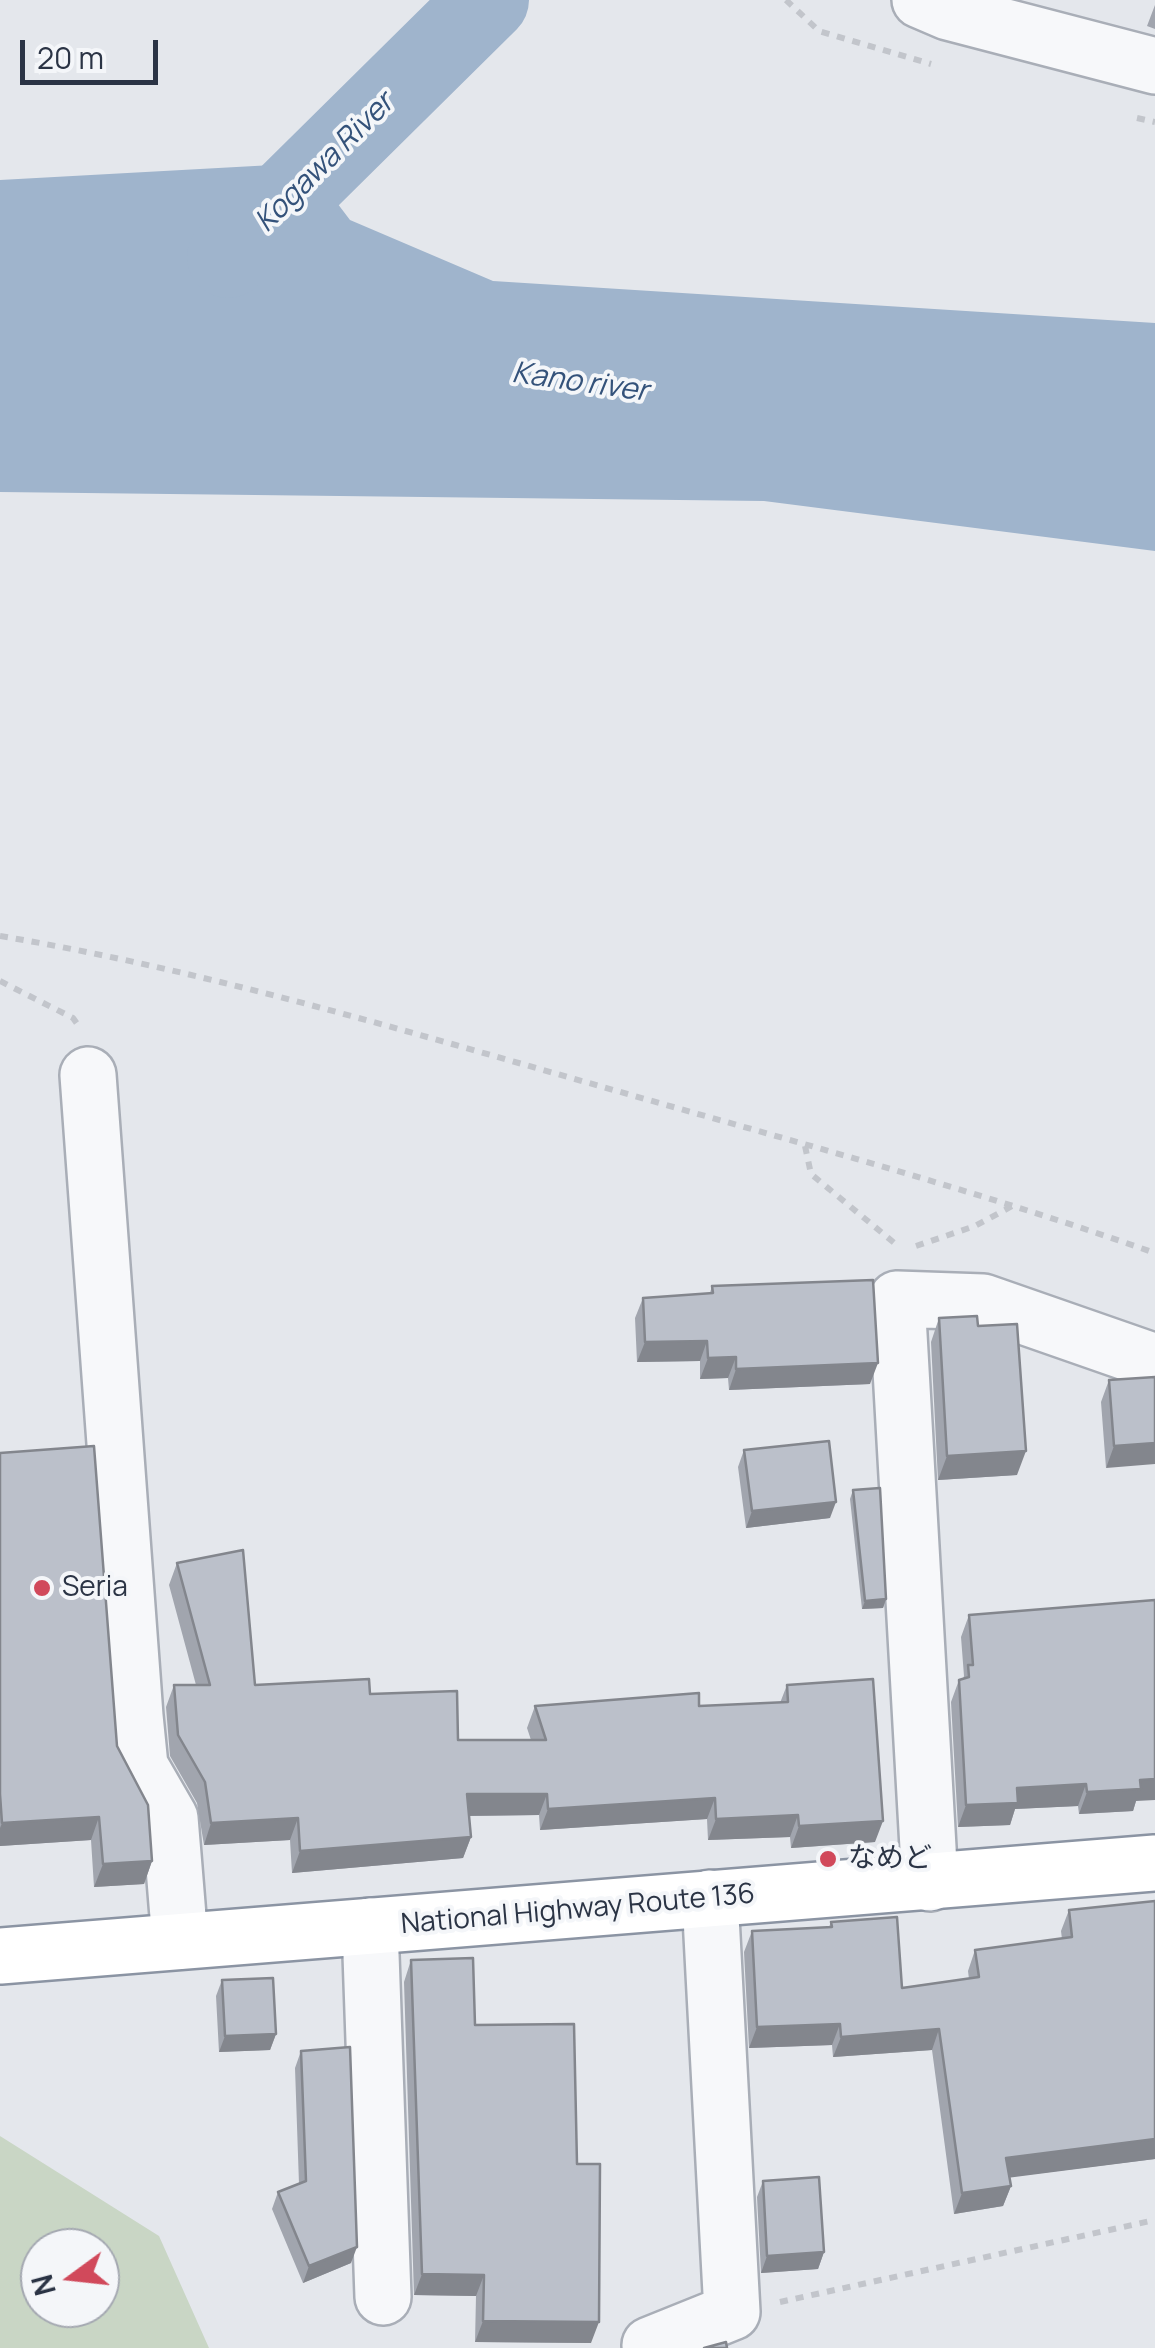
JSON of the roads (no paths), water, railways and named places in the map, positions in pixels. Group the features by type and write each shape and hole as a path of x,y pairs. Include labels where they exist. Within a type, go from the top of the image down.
{"highway":[{"name":"National Highway Route 136","path":"0,1956 1155,1863"}],"street":[{"path":"920,0 948,12 1155,66"},
{"path":"88,1075 138,1750 140,1766 170,1818 180,1941"},
{"path":"930,1883 896,1299 983,1302 1155,1362"},
{"path":"650,2345 730,2312 710,1898"},
{"path":"370,1926 383,2297"}],"water":[{"name":"Kano river","path":"291,164 328,191 350,220 493,281 1155,323 1155,551 764,501 0,492 0,180"}],"waterway":[{"name":"Kogawa River","path":"228,257 488,0"}],"place":[{"name":"Seria","path":"42,1588"},
{"name":"なめど","path":"828,1859"}]}
